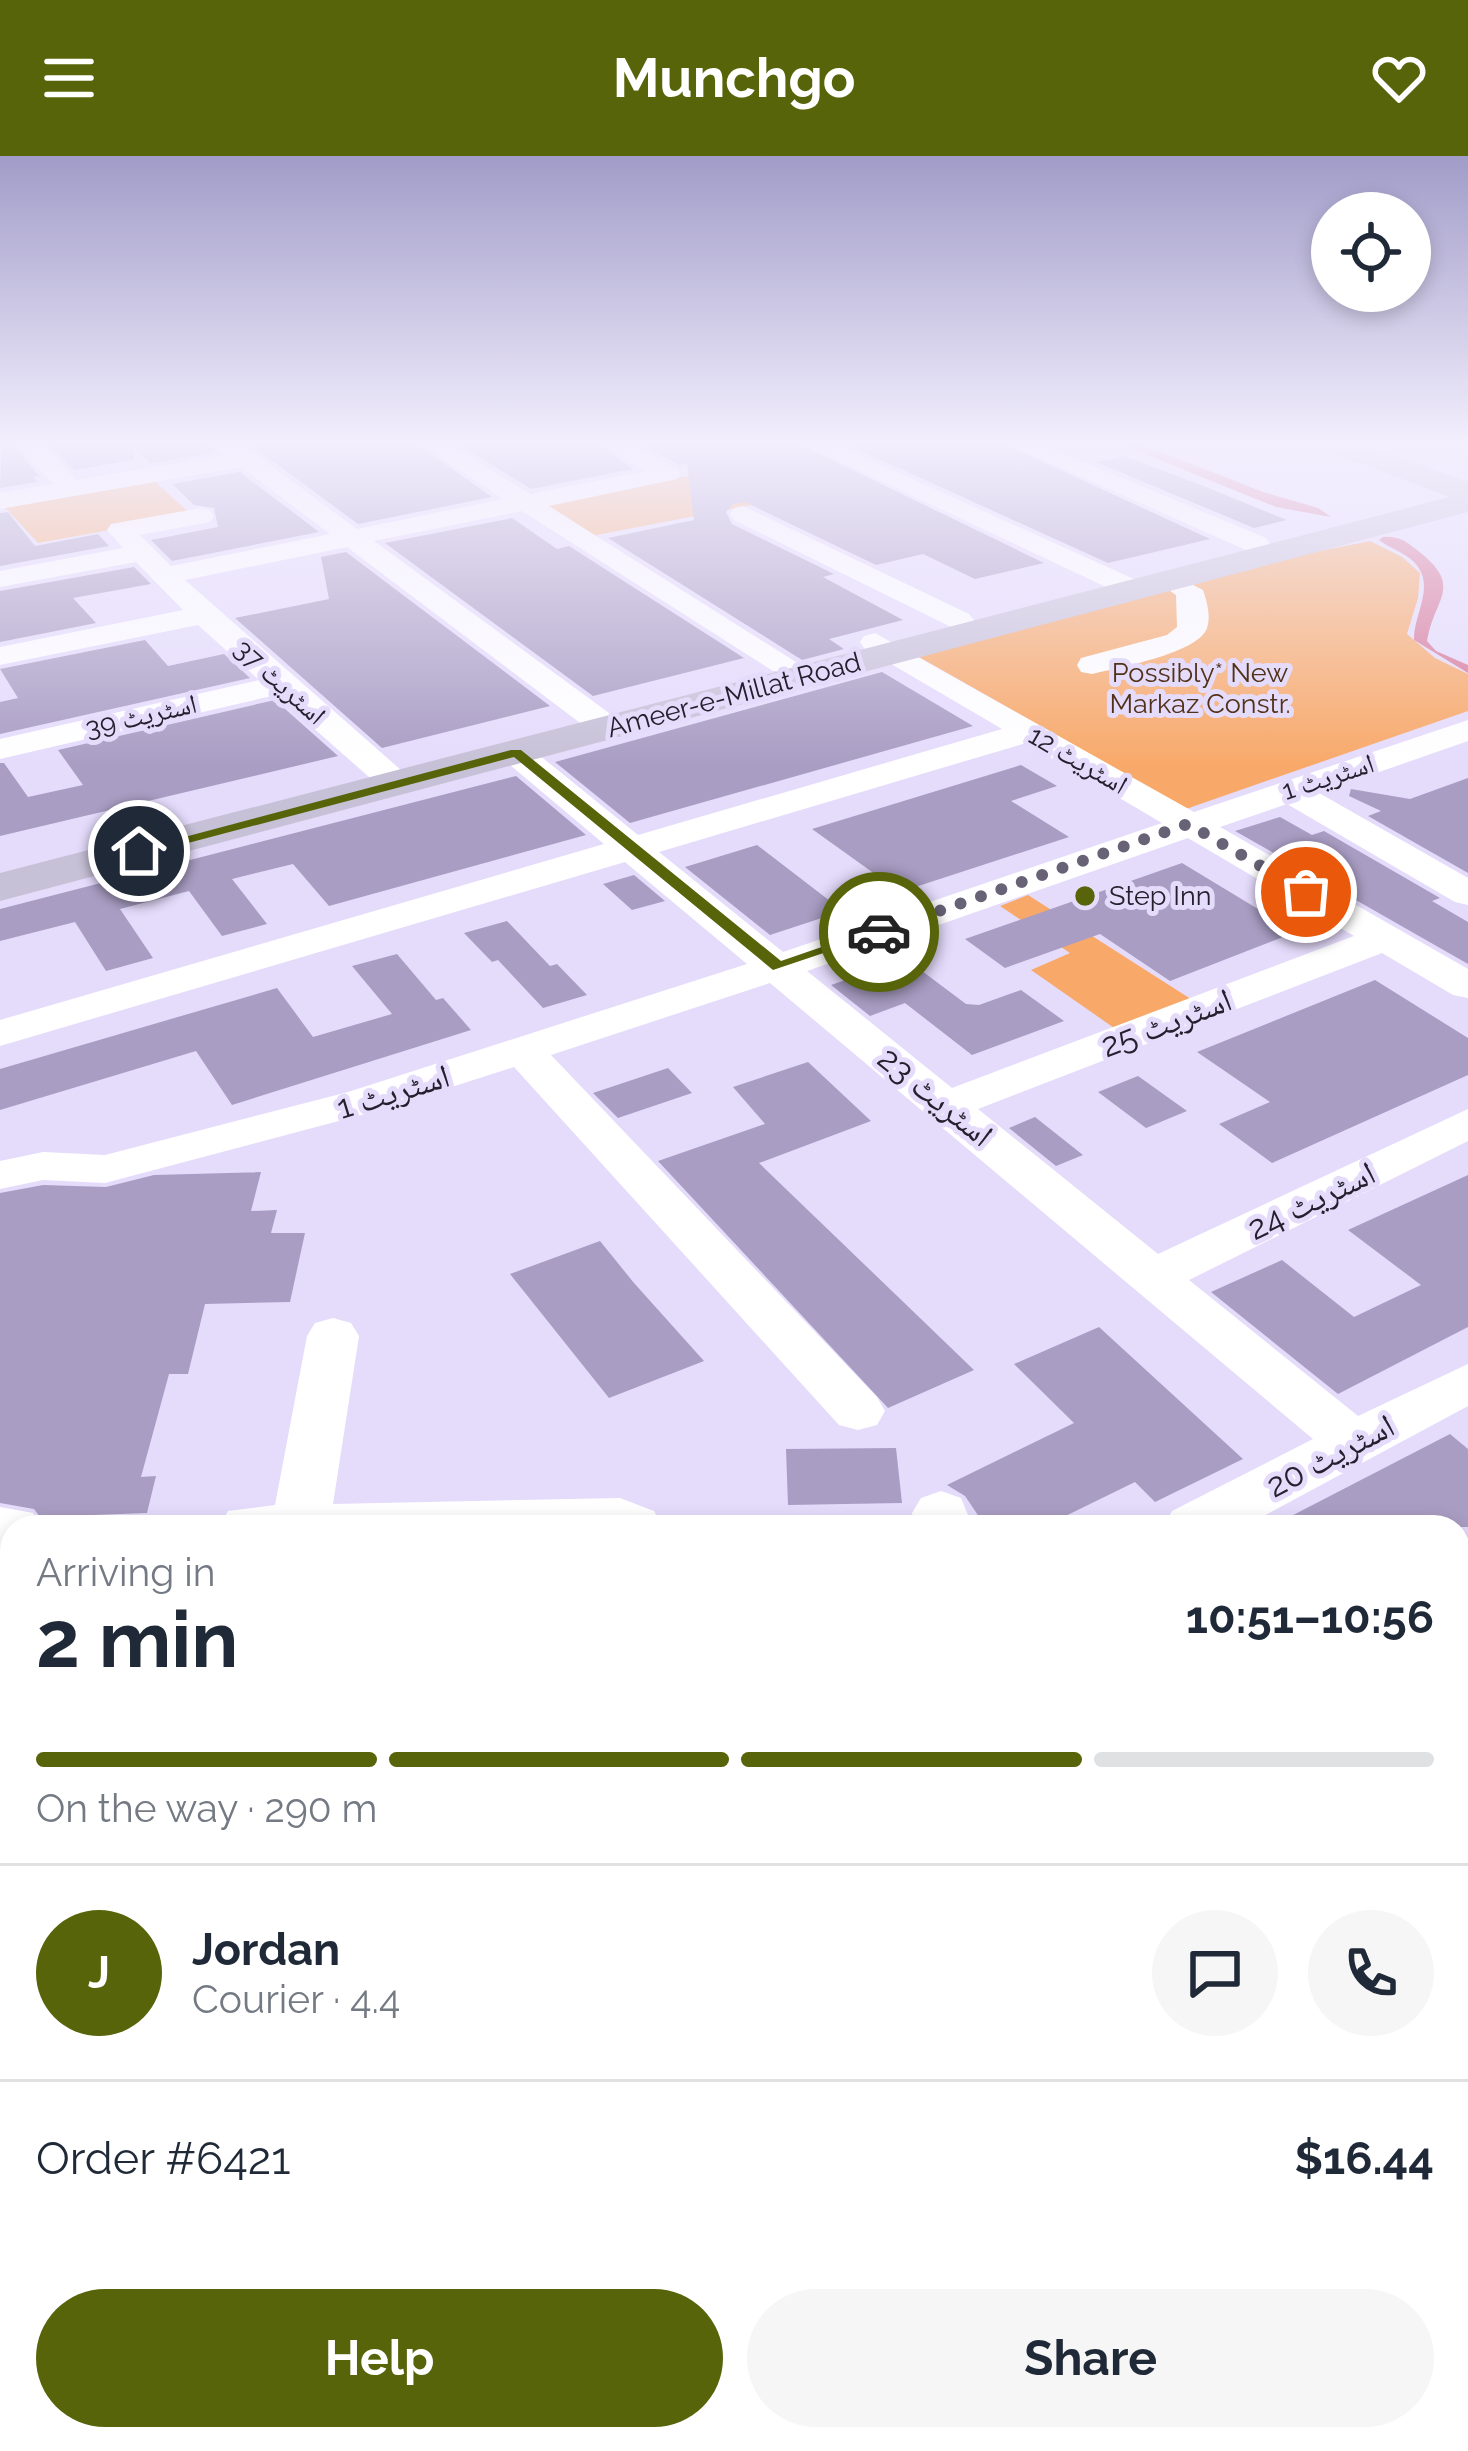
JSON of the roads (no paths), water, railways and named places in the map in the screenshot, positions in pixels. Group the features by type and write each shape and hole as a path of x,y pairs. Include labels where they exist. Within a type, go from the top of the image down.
{"main road":[{"name":"Ameer-e-Millat Road","path":"0,868 516,753 600,721 784,664 884,648 959,620 1140,584 1233,552"},
{"name":"Ameer-e-Millat Road","path":"0,887 600,721 1249,552"}],"street":[{"path":"142,552 154,564"},
{"path":"0,580 242,552"},
{"path":"366,552 600,721"},
{"path":"604,552 784,664"},
{"path":"821,552 959,620"},
{"path":"1066,552 1140,584 1189,590 1194,607 1192,630 1178,641 1093,665"},
{"name":"اسٹریٹ 37","path":"154,564 204,615 388,778"},
{"path":"0,656 204,615"},
{"name":"اسٹریٹ 12","path":"884,648 1468,986"},
{"name":"اسٹریٹ 39","path":"0,749 283,684"},
{"name":"اسٹریٹ 1","path":"0,1175 43,1166 105,1168 364,1101 779,967 1468,730"},
{"path":"0,1033 1028,732"},
{"path":"1415,748 1450,765"},
{"name":"اسٹریٹ 23","path":"516,753 1353,1442"},
{"path":"1288,790 1468,894"},
{"name":"اسٹریٹ 25","path":"947,1106 1385,938"},
{"path":"523,1051 858,1411"},
{"name":"اسٹریٹ 24","path":"1155,1276 1468,1123"},
{"path":"302,1515 332,1336"},
{"name":"اسٹریٹ 20","path":"1216,1515 1468,1383"}],"place":[{"name":"Step Inn","path":"1085,896"}],"park label":[{"name":"Possibly* New Markaz Constr.","path":"1200,688"}]}
